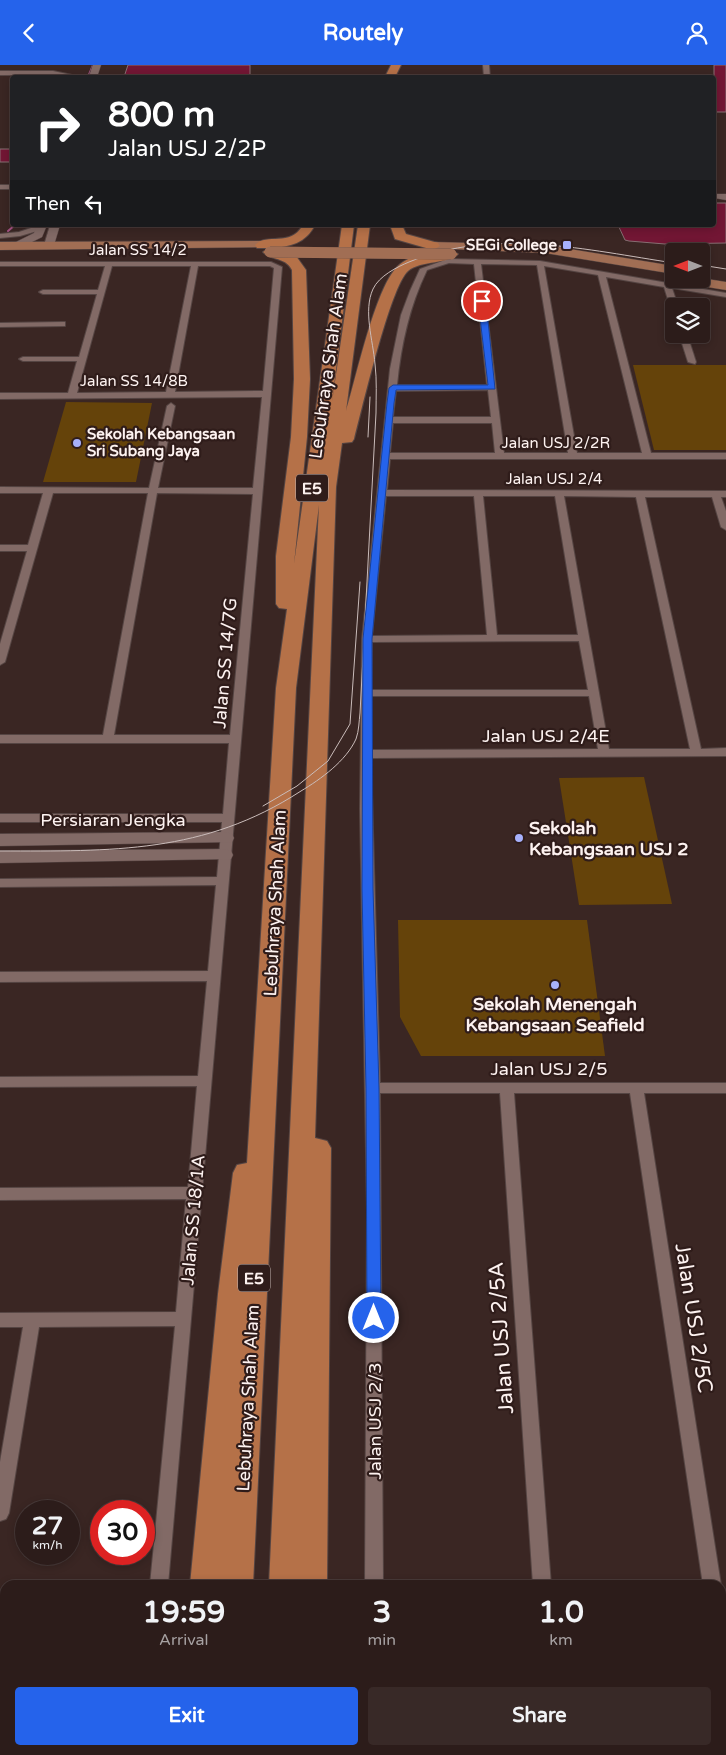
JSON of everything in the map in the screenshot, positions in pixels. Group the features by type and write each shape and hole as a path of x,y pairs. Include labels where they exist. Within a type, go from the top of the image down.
{"highway":[{"path":"269,247 296,240 305,233 307,227"},
{"name":"Lebuhraya Shah Alam","path":"237,1580 286,688 348,227"},
{"name":"Lebuhraya Shah Alam","path":"285,1580 328,487 364,227"},
{"path":"397,227 400,236 408,240 433,246"},
{"path":"269,247 296,261 299,270 302,379 299,437 285,556 286,688"},
{"path":"328,487 340,460 387,295 402,269 410,263 451,253"},
{"path":"206,1580 232,1293 271,971"},
{"path":"310,975 318,1099 311,1580"}],"main road":[{"path":"18,245 38,235 42,227"},
{"path":"49,245 54,227"},
{"path":"1,239 18,245 269,247 542,256 665,280"},
{"path":"0,251 433,246 545,249 665,269"},
{"path":"710,275 726,278"},
{"path":"710,283 726,286"},
{"name":"Persiaran Jengka","path":"0,840 201,847"},
{"name":"Persiaran Jengka","path":"0,857 225,846"}],"street":[{"path":"0,73 53,73 69,75"},
{"path":"1,239 39,227"},
{"path":"500,456 477,261 540,263 665,280"},
{"name":"Jalan USJ 2/3","path":"374,1580 373,1088 367,889 367,639 398,346 405,321 424,269 440,263 477,261"},
{"path":"540,263 574,456"},
{"name":"Jalan SS 14/2","path":"0,264 277,265 278,280"},
{"path":"72,395 109,264"},
{"path":"170,395 195,264"},
{"path":"601,272 647,456"},
{"name":"Jalan SS 14/7G","path":"225,846 278,280"},
{"path":"698,288 726,295"},
{"path":"43,292 101,292"},
{"path":"0,325 62,324"},
{"path":"686,343 692,362"},
{"path":"23,359 82,359"},
{"path":"393,388 492,387"},
{"name":"Jalan SS 14/8B","path":"0,396 268,394"},
{"path":"108,739 153,490 171,406"},
{"path":"390,420 496,420"},
{"name":"Jalan USJ 2/2R","path":"386,456 726,456"},
{"path":"0,662 31,548 50,489"},
{"path":"0,490 259,491"},
{"name":"Jalan USJ 2/4","path":"382,493 721,494"},
{"path":"478,494 492,638"},
{"path":"559,494 604,753"},
{"path":"640,494 696,752"},
{"path":"721,494 726,527"},
{"path":"0,548 31,548"},
{"path":"367,639 584,637"},
{"path":"367,693 593,693"},
{"path":"0,739 235,739"},
{"name":"Jalan USJ 2/4E","path":"367,754 726,752"},
{"path":"0,817 228,818"},
{"name":"Jalan SS 18/1A","path":"159,1580 224,881 225,846"},
{"path":"0,883 224,881"},
{"path":"0,977 214,976"},
{"path":"0,1082 205,1081"},
{"name":"Jalan USJ 2/5","path":"373,1088 726,1088"},
{"name":"Jalan USJ 2/5A","path":"507,1088 542,1580"},
{"name":"Jalan USJ 2/5C","path":"636,1088 711,1580"},
{"path":"0,1194 195,1193"},
{"path":"0,1513 32,1319"},
{"path":"0,1320 184,1319"},
{"path":"374,1755 546,1755"}],"shaded area":[{"path":"633,365 726,365 726,450 654,450"},
{"path":"66,402 152,403 136,482 43,482"},
{"path":"644,777 672,904 579,905 559,778"},
{"path":"398,920 587,920 605,1056 421,1056 400,1017"}],"building":[{"path":"128,65 250,65 250,75 125,75"},
{"path":"714,65 726,65 726,112 716,112 716,75 714,75"},
{"path":"0,149 10,149 10,162 0,162"},
{"path":"716,203 726,203 726,243 665,244 625,240 619,227 716,227"}],"waterway":[{"path":"89,75 93,65"},
{"path":"8,231 13,227"}],"tram line":[{"path":"0,851 119,849 193,838 229,827 265,812 317,781 339,762 352,747 357,736 360,713 376,413 376,370 369,326 369,307 373,289 379,280 394,269 409,262 441,251 474,246 507,244 541,245 608,252 665,262"},
{"path":"710,266 726,269"},
{"path":"368,437 370,397"},
{"path":"263,806 297,786 328,761 350,724 360,582"}],"place":[{"name":"SEGi College","path":"567,245"},
{"name":"Sekolah Kebangsaan Sri Subang Jaya","path":"77,443"},
{"name":"Sekolah Kebangsaan USJ 2","path":"519,838"},
{"name":"Sekolah Menengah Kebangsaan Seafield","path":"555,985"}],"route":[{"path":"374,1318 373,1088 367,889 367,639 390,420 390,403 393,388 492,387 482,301"}]}
